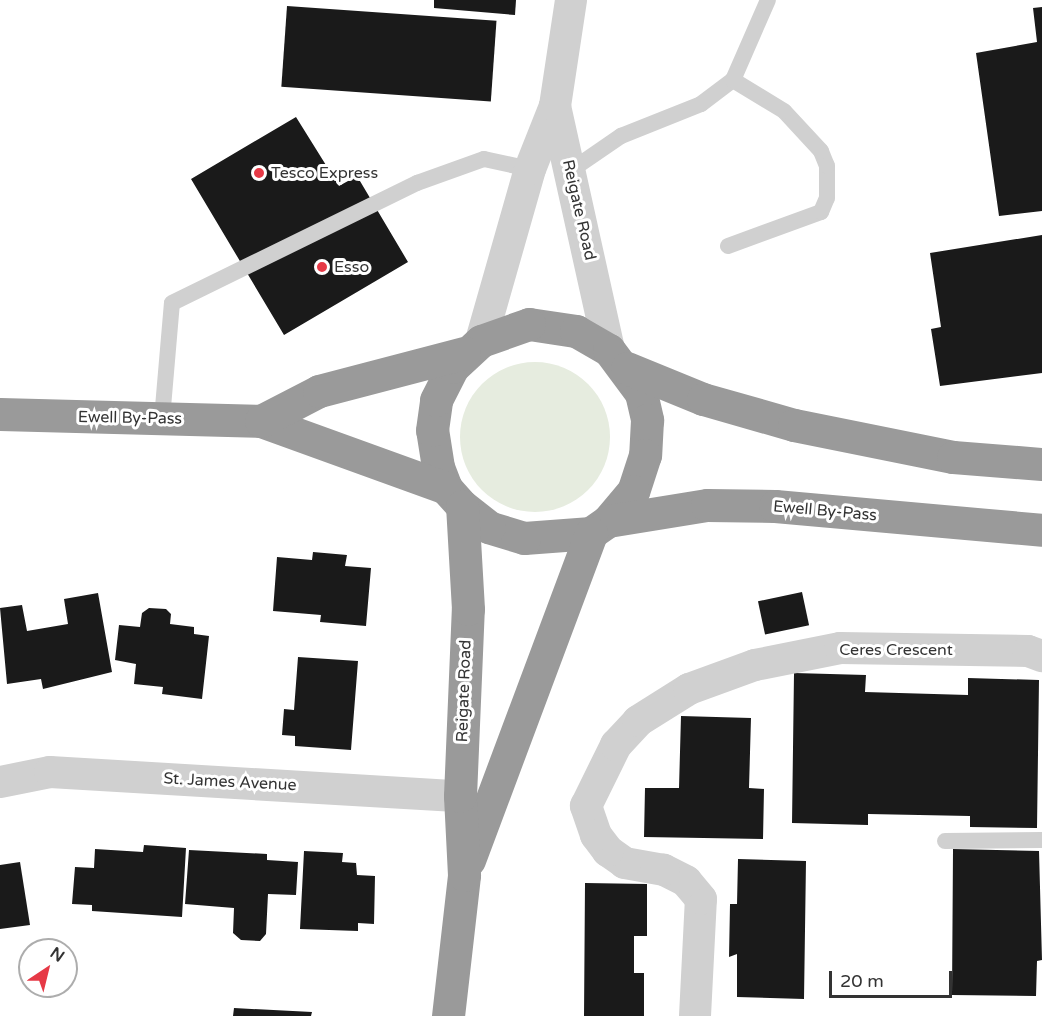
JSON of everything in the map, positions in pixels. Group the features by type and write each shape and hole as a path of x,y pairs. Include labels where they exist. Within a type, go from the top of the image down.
{"highway":[{"name":"Ewell By-Pass","path":"261,421 319,391 473,347 529,324 576,331 618,359 703,399 805,427 953,457 1042,464"},
{"path":"454,497 432,430 436,400 473,347"},
{"path":"600,527 633,491 645,455 647,420 641,393 618,359"},
{"name":"Ewell By-Pass","path":"0,414 261,421 454,497 489,527 525,538 600,527 707,505 775,506 1042,530"},
{"name":"Reigate Road","path":"448,1016 464,875 460,796 468,609 454,497"},
{"name":"Reigate Road","path":"464,875 600,527"}],"street":[{"name":"Reigate Road","path":"473,347 530,169 555,106 571,0"},
{"name":"Reigate Road","path":"555,106 618,359"},
{"name":"Ceres Crescent","path":"695,1016 701,899 686,881 664,870 625,863 608,851 596,835 586,806 616,745 638,721 689,690 755,665 840,648 1028,651 1042,656"},
{"name":"St. James Avenue","path":"0,782 50,772 460,796"}],"lane":[{"path":"570,171 621,135 701,104 733,80 768,0"},
{"path":"728,246 821,212 827,198 827,166 821,151 784,111 733,80"},
{"path":"162,419 172,303 417,183 484,159 530,169"},
{"path":"945,841 1042,840"}],"shaded area":[{"path":"535,362 550,363 564,368 588,384 604,408 609,422 609,452 604,466 588,490 564,506 550,511 535,512 520,511 506,506 482,490 466,466 461,452 460,437 461,422 466,408 482,384 506,368 520,363"}],"building":[{"path":"434,0 516,0 515,15 434,8"},
{"path":"287,6 496,21 491,101 281,87"},
{"path":"1042,7 1042,211 999,216 976,53 1037,42 1033,8"},
{"path":"296,117 339,186 357,176 408,262 284,335 191,179"},
{"path":"1042,235 1042,373 940,386 931,329 941,327 930,253"},
{"path":"313,552 347,555 345,566 371,568 366,626 320,622 321,615 273,611 277,557 312,560"},
{"path":"802,592 809,625 765,635 758,601"},
{"path":"98,593 112,672 43,689 41,679 7,684 0,608 22,605 27,631 68,624 64,599"},
{"path":"149,608 166,609 171,614 170,624 194,627 194,634 209,636 202,699 162,694 163,687 134,684 136,664 115,660 119,625 140,627 142,613"},
{"path":"298,657 358,661 351,750 295,746 295,736 282,735 284,709 294,710"},
{"path":"794,673 866,675 865,692 968,695 968,678 1039,680 1037,828 970,827 970,816 868,814 868,825 792,823"},
{"path":"681,716 751,718 749,788 764,789 763,839 644,837 645,788 679,788"},
{"path":"144,845 186,848 182,917 92,911 92,905 72,904 75,867 94,868 95,849 143,852"},
{"path":"953,849 1039,851 1042,960 1037,961 1036,996 952,995"},
{"path":"189,850 267,854 267,860 298,862 296,895 268,894 266,934 260,941 241,940 233,933 234,908 185,904"},
{"path":"304,851 343,853 342,862 356,863 357,875 375,876 374,924 358,923 358,931 300,929"},
{"path":"738,859 806,861 804,999 737,997 737,954 729,957 730,904 737,904"},
{"path":"20,862 30,925 0,929 0,865"},
{"path":"585,883 647,884 647,936 634,936 634,973 644,973 644,1016 584,1016"},
{"path":"234,1008 312,1012 311,1016 233,1016"}],"place":[{"name":"Tesco Express","path":"259,173"},
{"name":"Esso","path":"322,267"}]}
